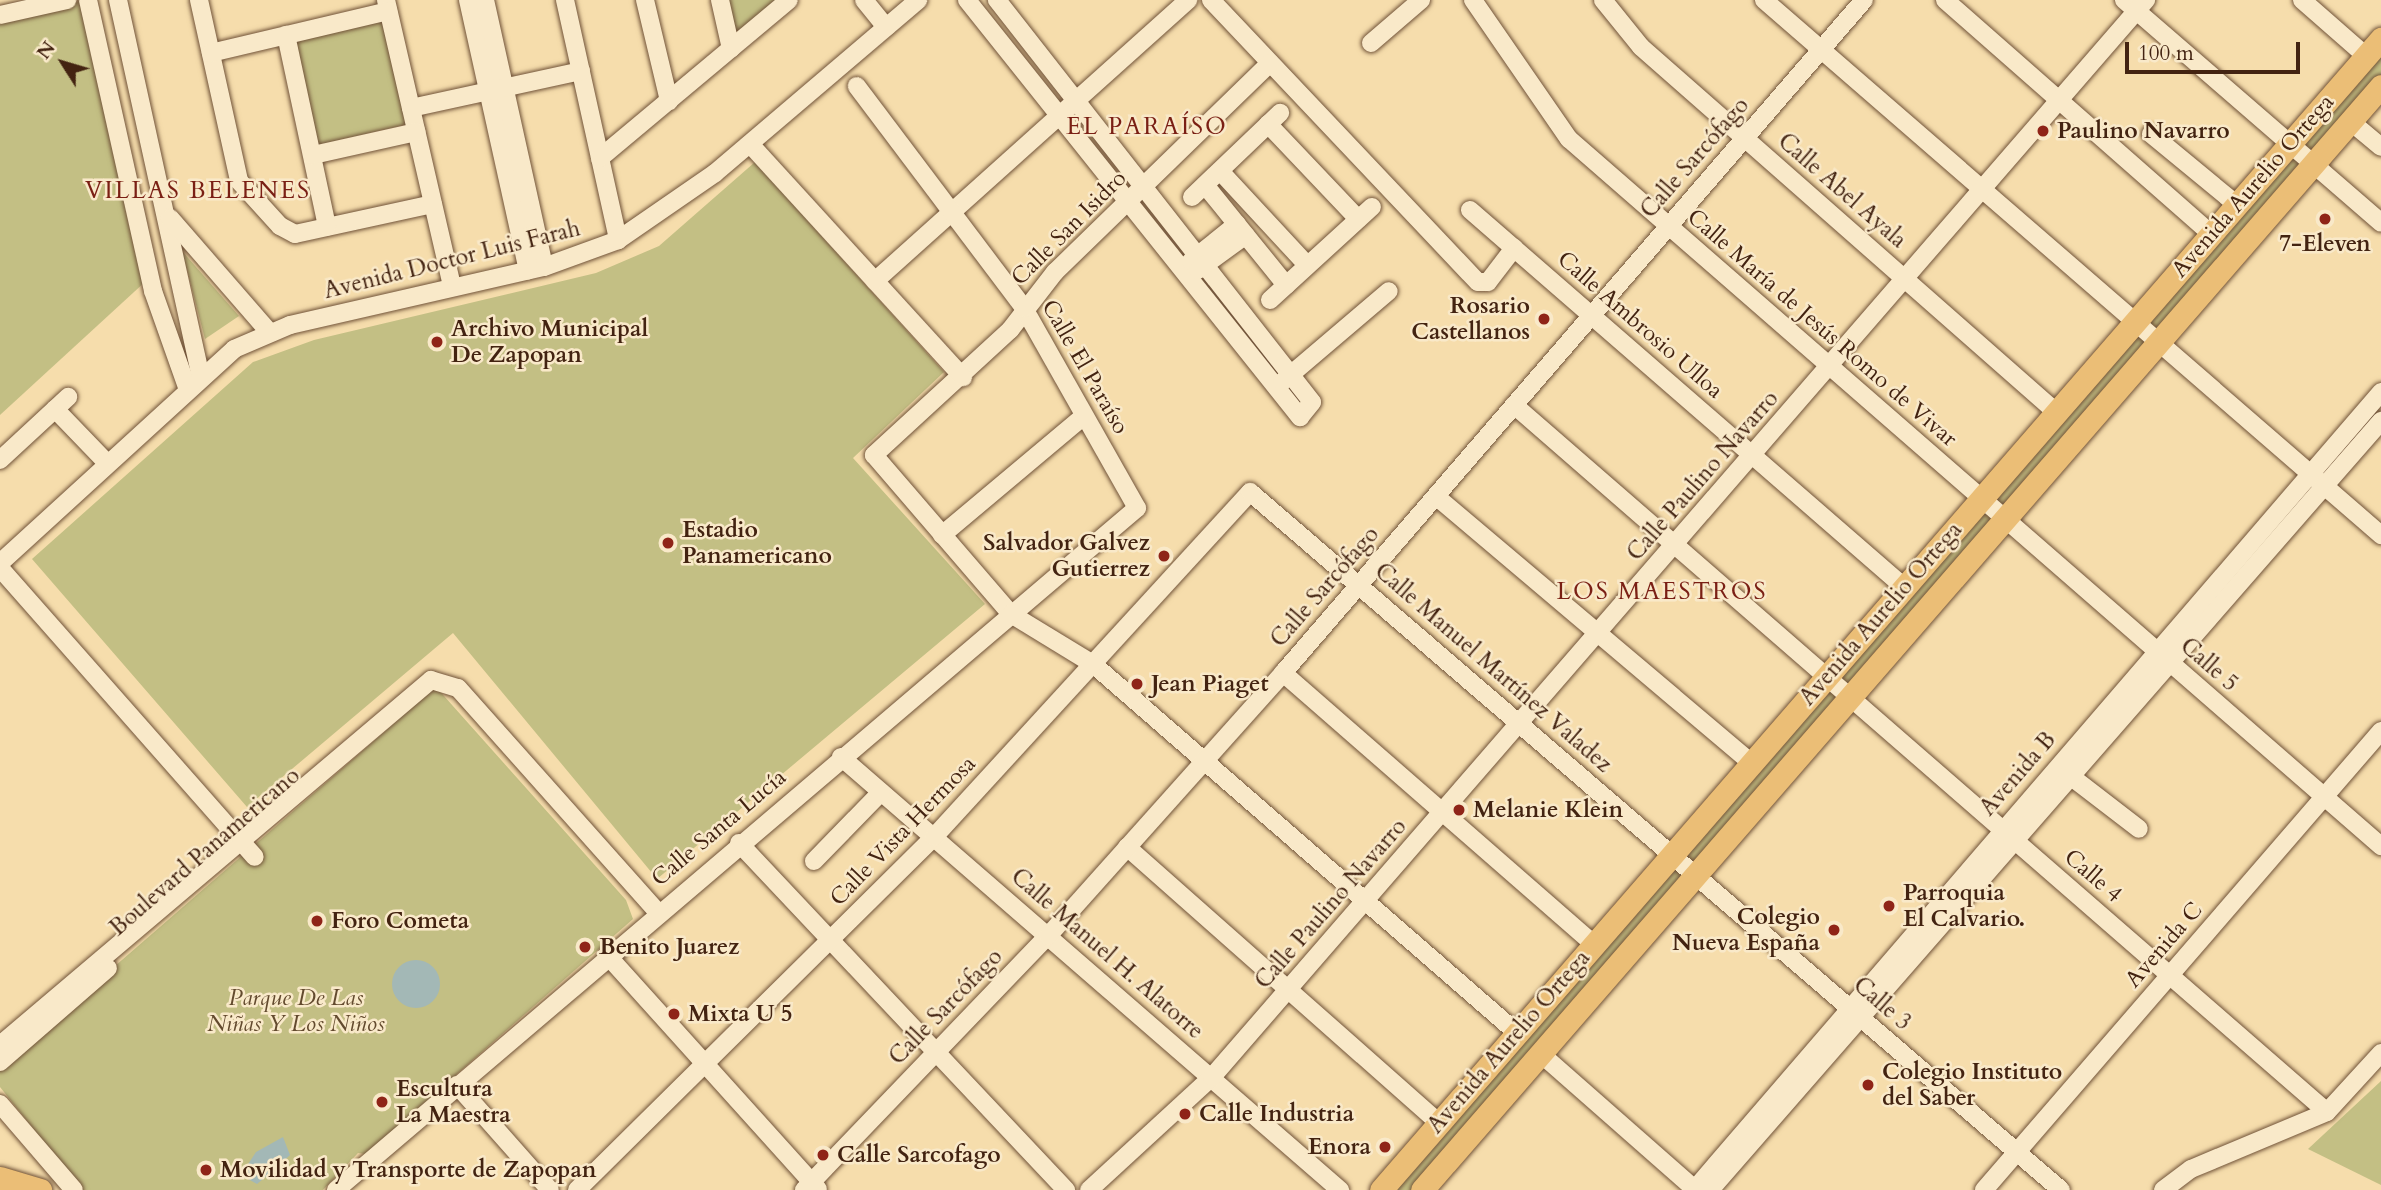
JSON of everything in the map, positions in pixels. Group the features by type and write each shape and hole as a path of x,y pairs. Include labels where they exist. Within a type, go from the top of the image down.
{"main road":[{"name":"Avenida Aurelio Ortega","path":"1381,1190 2374,47"},
{"name":"Avenida Aurelio Ortega","path":"1422,1190 2350,121 2378,95"},
{"path":"0,1178 40,1190"}],"street":[{"path":"0,15 67,0"},
{"path":"88,0 153,291 187,387"},
{"path":"118,0 169,216 200,374"},
{"path":"199,0 239,181 295,234 433,204"},
{"path":"468,0 496,90 536,268"},
{"path":"485,0 496,90"},
{"path":"565,0 618,240"},
{"path":"645,0 669,101"},
{"path":"720,0 731,49"},
{"path":"600,158 789,0"},
{"path":"864,0 886,27"},
{"name":"Avenida Doctor Luis Farah","path":"0,566 200,374 269,332 536,268 618,240 667,211 750,144 918,0"},
{"path":"967,0 1297,418 1313,405 1146,185 997,0"},
{"path":"876,281 1188,0"},
{"path":"1211,0 1478,282 1488,282 1514,248"},
{"path":"1371,43 1420,0"},
{"name":"Calle María de Jesús Romo de Vivar","path":"1473,0 1555,124 1980,500 2006,519"},
{"name":"Calle Abel Ayala","path":"1603,0 1642,47 2056,412"},
{"path":"1763,0 2381,534"},
{"name":"Calle Sarcófago","path":"812,1187 1048,936 1283,673 1438,498 1514,405 1864,0"},
{"path":"1945,0 2211,234"},
{"path":"2302,0 2374,47"},
{"path":"2136,4 2381,223"},
{"name":"Calle Paulino Navarro","path":"1212,1077 2060,100 2136,4"},
{"path":"211,53 387,6 452,287"},
{"path":"286,35 327,227"},
{"name":"Calle San Isidro","path":"942,535 874,455 963,377 1024,308 1270,63"},
{"path":"411,108 581,71"},
{"name":"Calle El Paraíso","path":"857,86 1024,308 1137,508"},
{"path":"1286,285 1242,230 1199,191 1274,119 1358,219"},
{"path":"2350,121 2381,147"},
{"path":"313,155 416,132"},
{"path":"2151,134 2236,205"},
{"path":"750,144 963,377"},
{"path":"1220,171 1307,265"},
{"path":"1270,300 1372,207"},
{"name":"Calle Ambrosio Ulloa","path":"1470,210 1905,587"},
{"path":"169,216 269,332"},
{"path":"1184,274 1242,230"},
{"path":"1274,389 1389,291"},
{"name":"Avenida B","path":"1698,1190 1858,1016 2007,834 2317,480 2381,392"},
{"path":"0,460 62,403 107,463"},
{"name":"Calle 4","path":"1514,405 2328,1112"},
{"path":"1084,416 942,535 1011,614 1093,664 1517,1033"},
{"name":"Avenida B","path":"2317,480 2381,421"},
{"name":"Calle Manuel Martínez Valadez","path":"1250,492 1672,855"},
{"name":"Calle Vista Hermosa","path":"577,1190 934,838 1250,492"},
{"path":"1438,498 1752,763"},
{"name":"Calle Santa Lucía","path":"336,1190 657,911 1137,508"},
{"name":"Calle 5","path":"2006,519 2381,846"},
{"path":"0,566 247,848"},
{"path":"1283,673 1594,944"},
{"name":"Boulevard Panamericano","path":"0,1062 442,679 458,688 657,911"},
{"name":"Avenida B","path":"2007,834 2069,775 2102,726"},
{"name":"Avenida C","path":"1984,1190 2381,731"},
{"name":"Calle Manuel H. Alatorre","path":"841,757 1340,1190"},
{"path":"2069,775 2139,829"},
{"path":"814,861 881,792"},
{"path":"739,843 834,937 1066,1190"},
{"path":"1127,847 1439,1123"},
{"name":"Boulevard Panamericano","path":"0,1045 247,848"},
{"name":"Calle 3","path":"1672,855 2061,1190"},
{"path":"607,955 812,1187"},
{"path":"2172,1187 2328,1112 2381,1053"},
{"path":"1541,1054 1698,1190"},
{"path":"1090,1190 1212,1077"},
{"path":"457,1085 550,1190"},
{"path":"0,1104 74,1190"},
{"path":"40,1190 54,1182 56,1170"}],"green space":[{"path":"84,0 146,281 0,415 0,24"},
{"path":"725,0 780,0 735,38"},
{"path":"383,17 408,124 317,145 292,38"},
{"path":"2381,42 2381,85 2314,163 2299,139"},
{"path":"2295,156 2307,166 2163,337 2146,322"},
{"path":"755,162 944,372 853,458 985,604 657,879 453,633 247,807 32,559 253,362 314,340 596,273 659,246"},
{"path":"182,251 239,316 205,339"},
{"path":"2139,335 2150,340 1856,689 1839,679"},
{"name":"Parque De Las Niñas Y Los Niños","path":"436,687 626,900 633,919 366,1154 358,1153 323,1190 82,1190 0,1087 0,1066"},
{"path":"1826,687 1842,695 1697,872 1687,866 1684,849"},
{"path":"1674,867 1684,873 1421,1190 1388,1190"},
{"path":"2381,1081 2381,1185 2308,1149"}],"shaded area":[{"path":"416,960 433,967 440,984 433,1001 416,1008 399,1001 392,984 399,967"},
{"path":"283,1137 290,1155 274,1170 257,1184 241,1175 256,1152"}],"place":[{"name":"Paulino Navarro","path":"2043,131"},
{"name":"7-Eleven","path":"2325,219"},
{"name":"Rosario Castellanos","path":"1544,319"},
{"name":"Archivo Municipal De Zapopan","path":"437,342"},
{"name":"Estadio Panamericano","path":"668,543"},
{"name":"Salvador Galvez Gutierrez","path":"1164,556"},
{"name":"Jean Piaget","path":"1137,684"},
{"name":"Melanie Klein","path":"1459,810"},
{"name":"Parroquia El Calvario.","path":"1889,906"},
{"name":"Foro Cometa","path":"317,921"},
{"name":"Colegio Nueva España","path":"1834,930"},
{"name":"Benito Juarez","path":"585,947"},
{"name":"Mixta U 5","path":"674,1014"},
{"name":"Colegio Instituto del Saber","path":"1868,1085"},
{"name":"Escultura La Maestra","path":"382,1102"},
{"name":"Calle Industria","path":"1185,1114"},
{"name":"Enora","path":"1385,1147"},
{"name":"Calle Sarcofago","path":"823,1155"},
{"name":"Movilidad y Transporte de Zapopan","path":"206,1170"}],"district":[{"name":"EL PARAÍSO","path":"1147,127"},
{"name":"VILLAS BELENES","path":"198,191"},
{"name":"LOS MAESTROS","path":"1662,592"}]}
